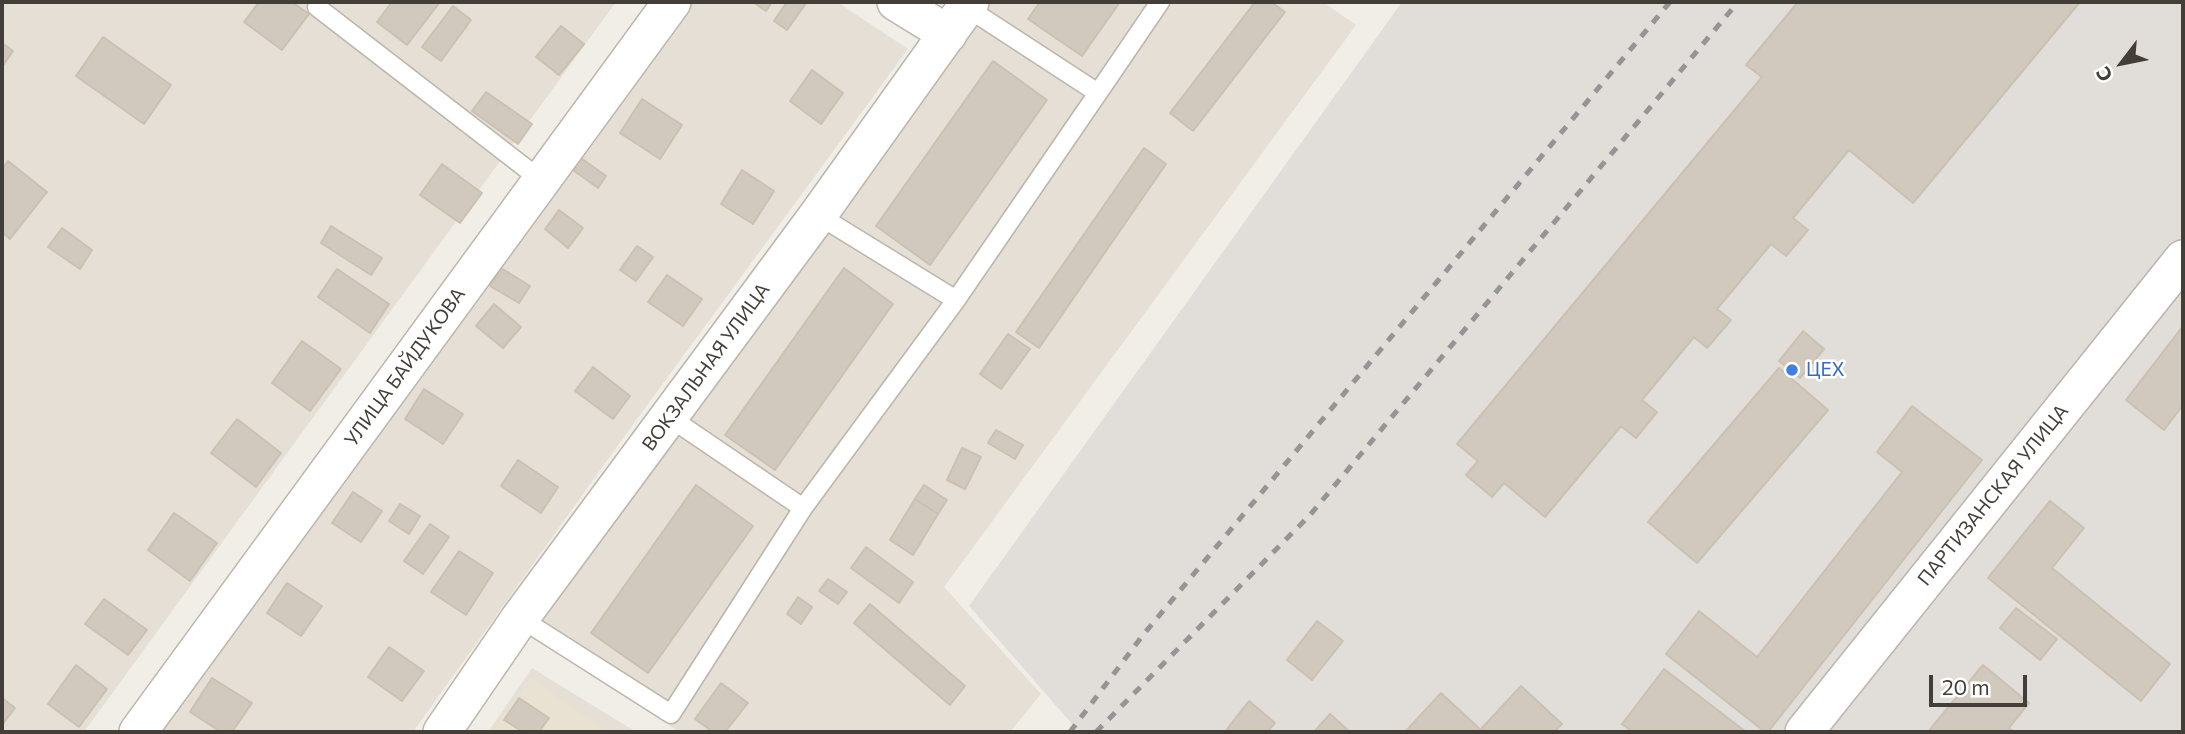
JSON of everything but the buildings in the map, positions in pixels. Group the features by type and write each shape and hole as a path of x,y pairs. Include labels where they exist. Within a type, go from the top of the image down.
{"street":[{"name":"УЛИЦА БАЙДУКОВА","path":"138,732 672,2"},
{"path":"896,2 962,14"},
{"name":"ВОКЗАЛЬНАЯ УЛИЦА","path":"442,732 520,618 818,215 962,14"},
{"name":"ПАРТИЗАНСКАЯ УЛИЦА","path":"1804,732 2183,258"}],"lane":[{"path":"520,618 671,714 803,508 956,300 1160,2"},
{"path":"317,7 541,180"},
{"path":"962,14 1098,93"},
{"path":"818,215 956,300"},
{"path":"669,416 803,508"}],"shaded area":[{"path":"2,2 616,2 84,732 2,732"},
{"path":"686,2 837,2 908,49 626,434 413,732 143,732"},
{"path":"989,2 1323,2 1356,25 944,587 1041,694 1010,732 678,732 539,624"},
{"path":"1402,2 2183,2 2183,732 1079,732 969,606"},
{"path":"532,668 636,732 488,732"},
{"path":"531,678 606,732 492,732"}],"railway":[{"path":"1070,732 1143,635 1670,2"},
{"path":"1096,732 1310,515 1738,2"}],"place":[{"name":"ЦЕХ","path":"1792,370"}]}
